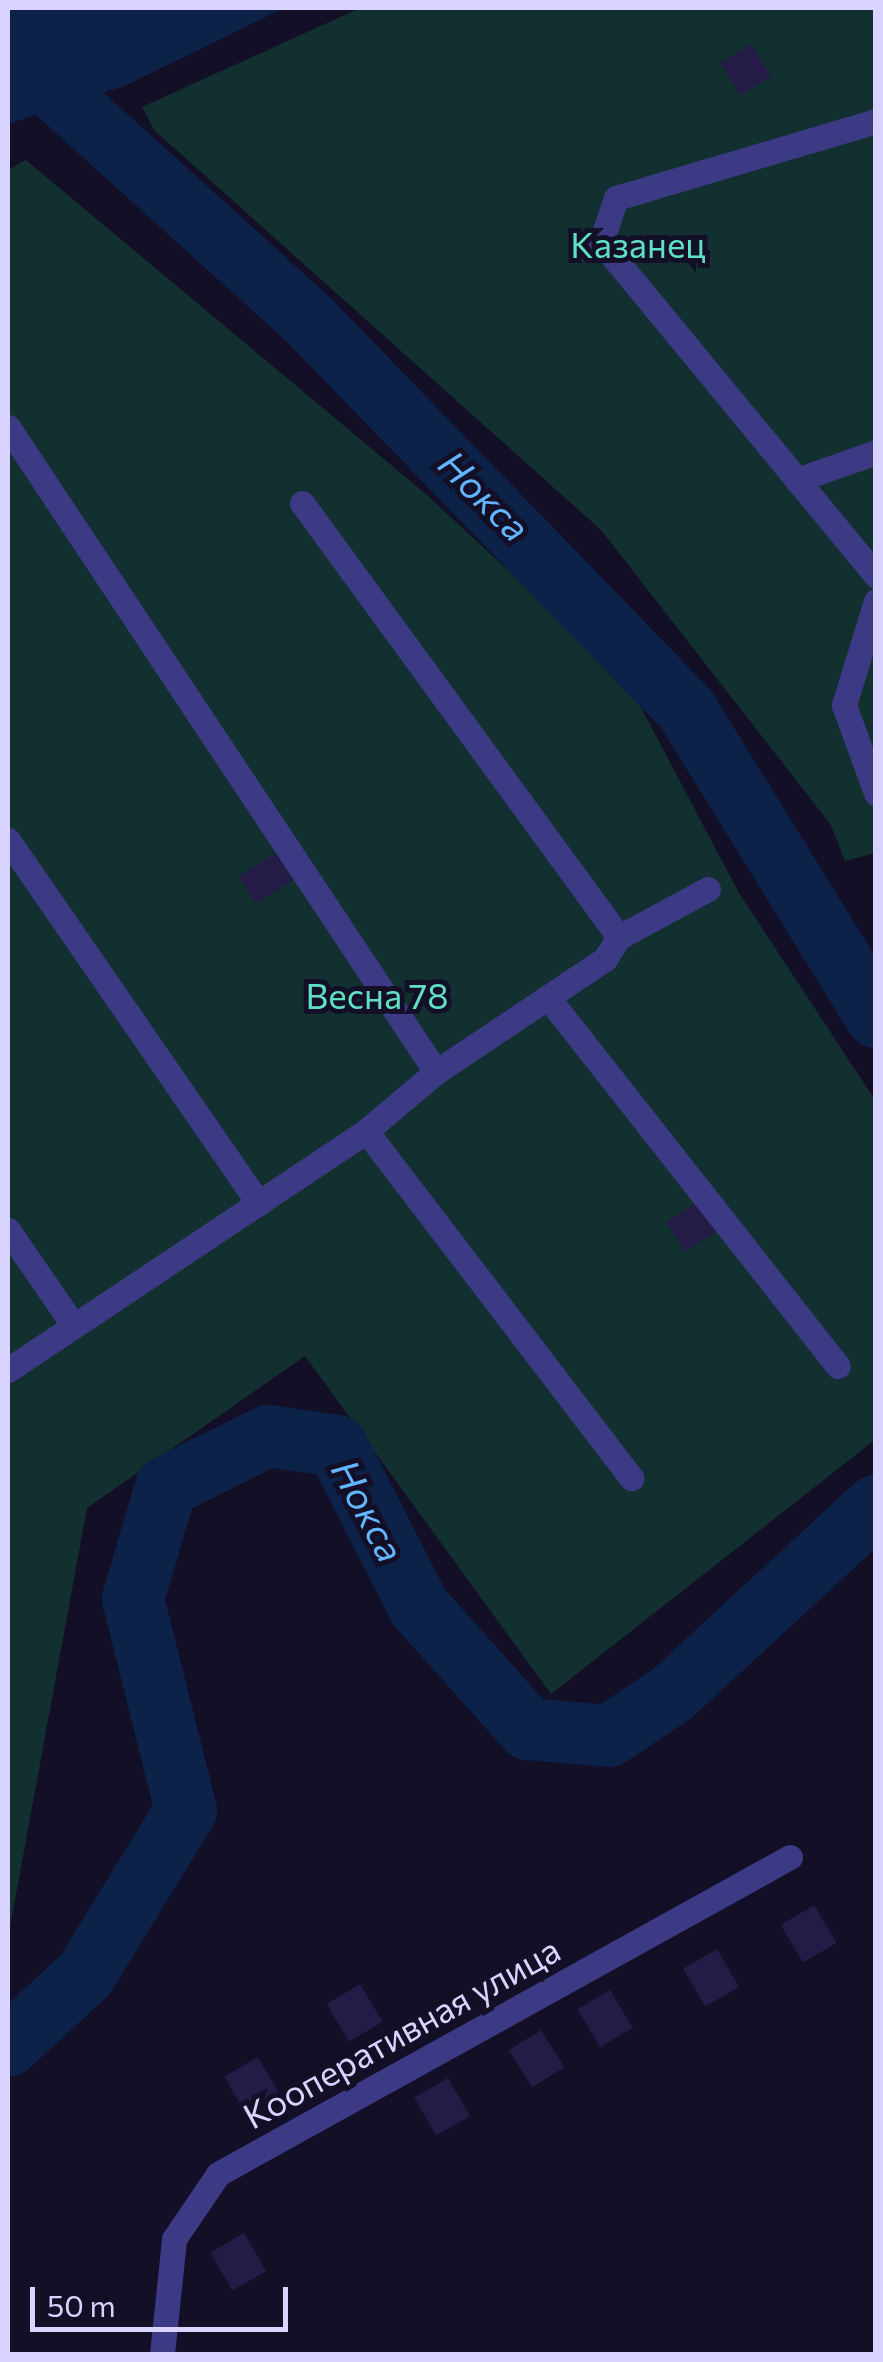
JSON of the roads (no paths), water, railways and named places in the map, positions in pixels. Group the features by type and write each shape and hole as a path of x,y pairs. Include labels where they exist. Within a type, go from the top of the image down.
{"street":[{"path":"876,121 616,198 601,242 876,576"},
{"path":"8,427 436,1072"},
{"path":"796,480 876,452"},
{"path":"302,504 619,937"},
{"path":"876,601 844,705 876,793"},
{"path":"8,840 258,1204"},
{"path":"8,1370 366,1131 436,1072 549,999 619,937 708,889"},
{"path":"549,999 838,1366"},
{"path":"366,1131 631,1478"},
{"path":"8,1230 74,1326"},
{"name":"Кооперативная улица","path":"162,2354 174,2239 218,2174 790,1857"}],"water":[{"path":"8,8 284,8 127,85 8,124"}],"waterway":[{"name":"Нокса","path":"8,48 305,316 686,709 876,1017"},
{"name":"Нокса","path":"8,2046 85,1975 186,1810 133,1599 166,1487 268,1436 337,1446 419,1607 528,1729 609,1736 673,1693 876,1506"}],"park label":[{"name":"Казанец","path":"638,244"},
{"name":"Весна 78","path":"377,995"}]}
